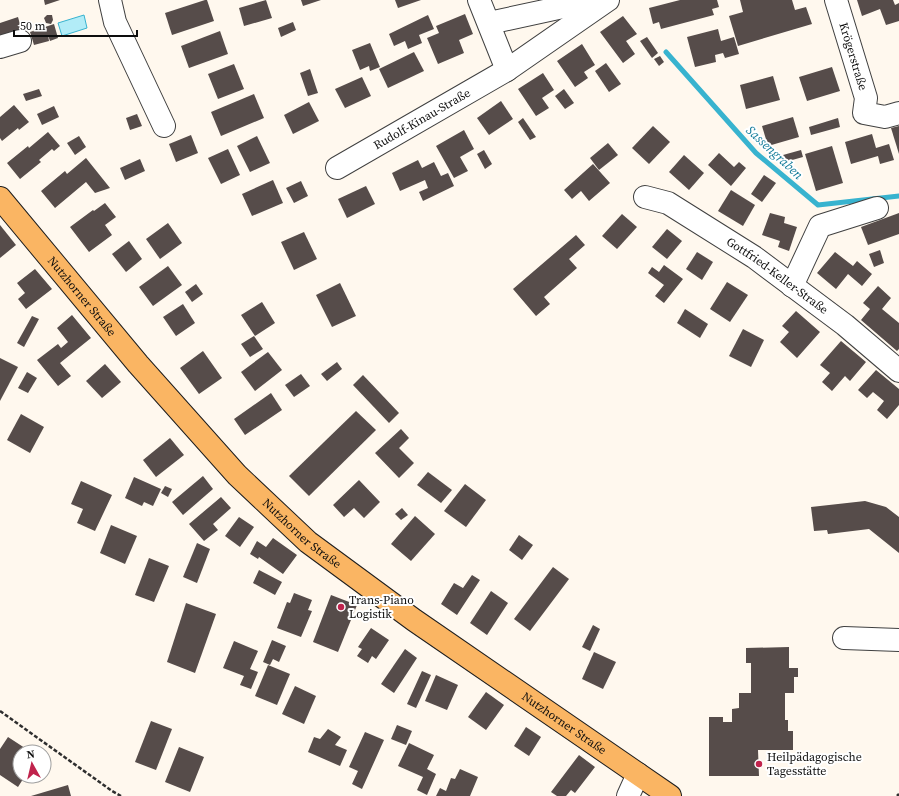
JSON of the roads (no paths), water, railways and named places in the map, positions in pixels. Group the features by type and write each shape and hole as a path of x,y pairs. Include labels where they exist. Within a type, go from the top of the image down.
{"main road":[{"name":"Nutzhorner Straße","path":"0,198 138,364 236,475 308,542 414,620 670,796"}],"street":[{"path":"110,0 115,22 164,126"},
{"path":"479,0 507,70"},
{"path":"489,23 595,0"},
{"name":"Rudolf-Kinau-Straße","path":"337,168 507,70 608,0"},
{"name":"Krögerstraße","path":"836,0 866,98 864,113 885,117 899,113"},
{"name":"Gottfried-Keller-Straße","path":"645,197 668,203 754,257 845,325 899,371"},
{"path":"792,286 820,226 877,208"},
{"path":"844,638 899,640"},
{"path":"628,796 638,774"}],"water":[{"path":"84,15 87,28 62,36 58,23"}],"waterway":[{"name":"Sassengraben","path":"666,52 756,153 818,205 899,196"}],"place":[{"name":"Trans-Piano Logistik","path":"341,607"},
{"name":"Heilpädagogische Tagesstätte","path":"759,764"}]}
